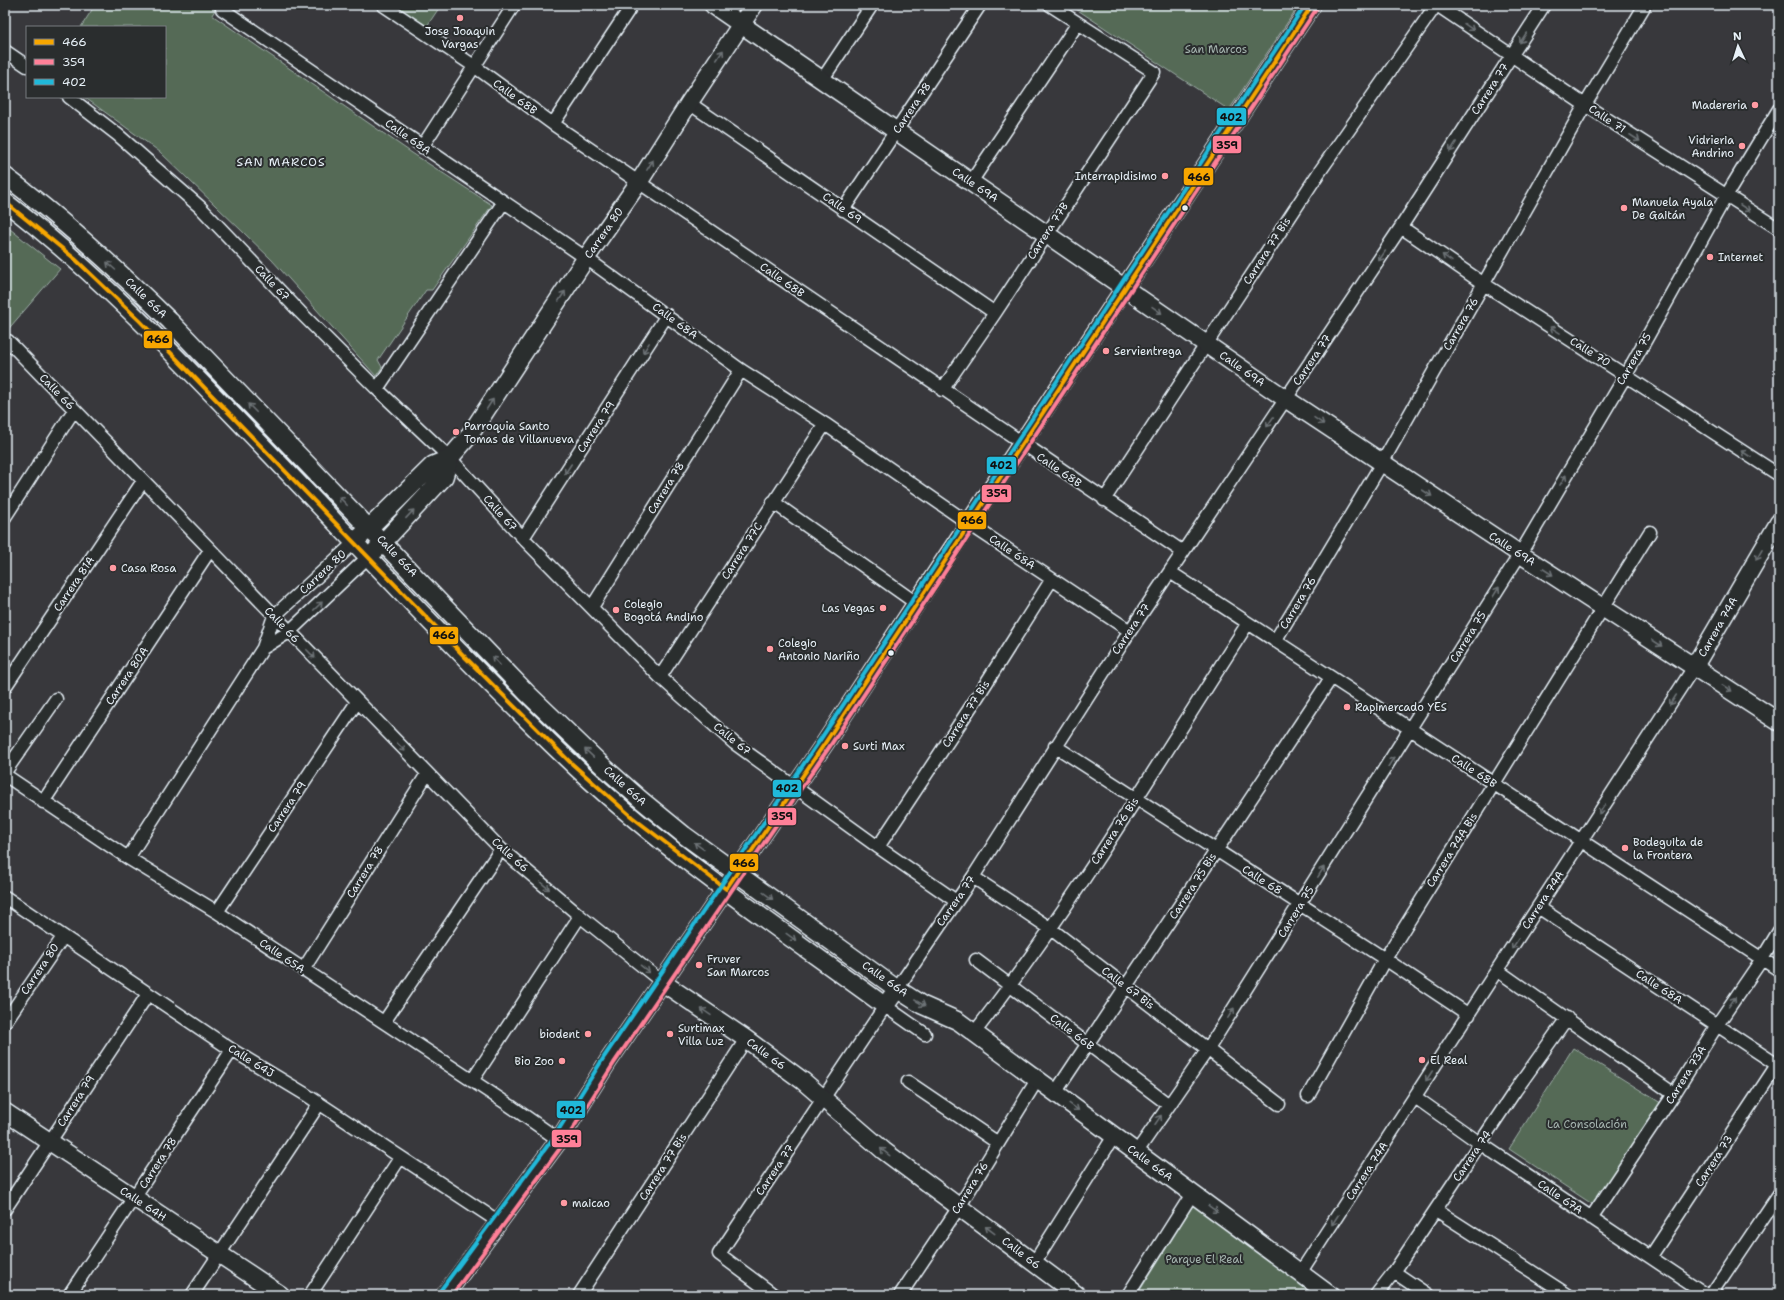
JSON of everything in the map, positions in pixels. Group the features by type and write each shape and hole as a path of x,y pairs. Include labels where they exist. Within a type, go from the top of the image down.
{"street":[{"name":"Calle 68B","path":"383,5 474,66 553,124 942,390 1183,552"},
{"path":"422,147 514,5"},
{"path":"553,124 632,5"},
{"name":"Calle 69A","path":"713,5 1286,399 1520,554 1779,722"},
{"name":"Carrera 80","path":"263,648 289,632 384,543 444,478 450,458 469,436 586,258 639,182 689,102 754,5"},
{"path":"822,80 872,5"},
{"name":"Carrera 78","path":"843,210 980,5"},
{"path":"971,182 1078,23 1050,5"},
{"path":"448,1294 559,1140 662,982 795,786 1312,5"},
{"name":"Calle 71","path":"1436,5 1585,105 1779,230"},
{"name":"Carrera 77 Bis","path":"1104,500 1318,174 1436,5"},
{"name":"Carrera 77","path":"774,1295 720,1254 973,876 1130,631 1401,227 1544,5"},
{"name":"Carrera 76","path":"1275,641 1382,463 1585,105 1645,5"},
{"name":"Calle 68A","path":"223,7 422,147 586,258 667,315 741,370 825,424 1130,631"},
{"name":"Carrera 77B","path":"942,390 995,313 1154,72 1078,23"},
{"path":"5,52 26,65"},
{"name":"Calle 67","path":"70,98 118,134 200,207 300,312 377,389 450,458 523,538 660,677 734,743 878,847 956,901"},
{"name":"Calle 69","path":"689,102 843,210 995,313"},
{"name":"Carrera 75","path":"1136,1152 1208,1050 1411,730 1520,554 1626,375 1726,196 1779,108"},
{"name":"Calle 66A","path":"5,176 61,220 132,284 170,321 527,693 640,799 684,835 736,874 897,989 922,1005 958,1021 1330,1295"},
{"name":"Calle 66A","path":"5,202 47,234 127,307 476,669 566,759 618,806 726,889 925,1034"},
{"path":"377,389 503,202"},
{"name":"Calle 70","path":"1401,227 1484,284 1779,475"},
{"name":"Carrera 79","path":"523,538 667,315"},
{"name":"Calle 66","path":"6,344 74,410 501,849 580,916 662,982 746,1039 824,1098 884,1151 1077,1295"},
{"name":"Carrera 78","path":"592,607 741,370"},
{"path":"5,517 74,410"},
{"name":"Carrera 77C","path":"660,677 825,424"},
{"name":"Carrera 80","path":"128,858 263,648 274,616 370,529 433,465 450,458"},
{"name":"Carrera 81A","path":"5,687 143,481"},
{"path":"774,502 916,603"},
{"name":"Carrera 74A","path":"1300,1273 1694,667 1779,522"},
{"name":"Carrera 74A Bis","path":"1308,1096 1385,959 1650,532"},
{"name":"Carrera 80A","path":"43,802 210,550"},
{"name":"Calle 68B","path":"1170,572 1779,970"},
{"name":"Carrera 77 Bis","path":"878,847 978,696 1052,579"},
{"name":"Carrera 76 Bis","path":"974,1034 1011,986 1051,929 1248,623"},
{"name":"Carrera 75 Bis","path":"1055,1093 1331,678"},
{"path":"5,773 56,699"},
{"name":"Carrera 79","path":"217,912 357,702"},
{"name":"Calle 68","path":"1055,746 1135,799 1301,904 1469,1015"},
{"name":"Calle 65A","path":"5,773 43,802 128,858 217,912 559,1140"},
{"name":"Carrera 78","path":"303,970 427,774"},
{"path":"384,1022 501,849"},
{"name":"Calle 67 Bis","path":"973,876 1051,929 1279,1104"},
{"name":"Calle 64J","path":"5,897 62,937 232,1050 319,1104 499,1222"},
{"name":"Calle 68A","path":"1538,907 1778,1066"},
{"path":"472,1081 580,916"},
{"name":"Carrera 73A","path":"1590,1218 1674,1094 1717,1025 1762,959 1779,931"},
{"name":"Carrera 80","path":"5,1022 62,937"},
{"name":"Calle 66B","path":"976,960 1168,1105"},
{"path":"1497,970 1674,1094"},
{"name":"Carrera 79","path":"5,1209 148,994"},
{"name":"Carrera 74","path":"1376,1295 1394,1272 1515,1091 1567,1018"},
{"name":"Carrera 77 Bis","path":"580,1295 746,1039"},
{"name":"Carrera 78","path":"69,1295 135,1198 232,1050"},
{"name":"Carrera 73","path":"1651,1256 1778,1066"},
{"name":"Carrera 76","path":"900,1295 959,1207 1037,1080"},
{"path":"908,1082 998,1143"},
{"name":"Calle 67A","path":"1415,1097 1590,1218 1651,1256 1707,1295"},
{"path":"192,1295 319,1104"},
{"name":"Calle 64H","path":"5,1112 281,1295"},
{"path":"1034,1263 1114,1136"},
{"path":"310,1295 400,1158"},
{"path":"1128,1295 1192,1194"},
{"path":"1711,1295 1779,1194"},
{"path":"1436,1210 1568,1295"},
{"path":"1394,1272 1428,1295"}],"green space":[{"path":"95,5 218,5 212,15 412,153 492,205 432,290 426,290 378,360 382,367 376,376 272,260 160,152 85,98 166,98 166,26 82,26"},
{"path":"394,5 441,5 427,26"},
{"name":"San Marcos","path":"1070,5 1299,5 1229,110"},
{"path":"5,225 60,269 5,333"},
{"name":"La Consolación","path":"1573,1048 1664,1105 1595,1206 1509,1149"},
{"name":"Parque El Real","path":"1194,1204 1314,1295 1137,1295"}],"transit line":[{"name":"402","path":"440,1291 554,1137 604,1057 820,740 1305,5"},
{"name":"466","path":"5,202 75,259 140,321 464,656 570,762 632,817 726,889 825,743 1312,5"},
{"name":"359","path":"452,1295 564,1143 614,1063 830,746 1317,8"}],"place":[{"name":"Jose Joaquin Vargas","path":"460,18"},
{"name":"Madereria","path":"1755,105"},
{"name":"Vidrieria Andrino","path":"1742,146"},
{"name":"Interrapidisimo","path":"1165,176"},
{"name":"Manuela Ayala De Gaitán","path":"1624,208"},
{"name":"Internet","path":"1710,257"},
{"name":"Servientrega","path":"1106,351"},
{"name":"Parroquia Santo Tomas de Villanueva","path":"456,432"},
{"name":"Casa Rosa","path":"113,568"},
{"name":"Las Vegas","path":"883,608"},
{"name":"Colegio Bogotá Andino","path":"616,610"},
{"name":"Colegio Antonio Nariño","path":"770,649"},
{"name":"Rapimercado YES","path":"1347,707"},
{"name":"Surti Max","path":"845,746"},
{"name":"Bodeguita de la Frontera","path":"1625,848"},
{"name":"Fruver San Marcos","path":"699,965"},
{"name":"biodent","path":"588,1034"},
{"name":"Surtimax Villa Luz","path":"670,1034"},
{"name":"El Real","path":"1422,1060"},
{"name":"Bio Zoo","path":"562,1061"},
{"name":"maicao","path":"564,1203"}],"district":[{"name":"SAN MARCOS","path":"281,162"}]}
